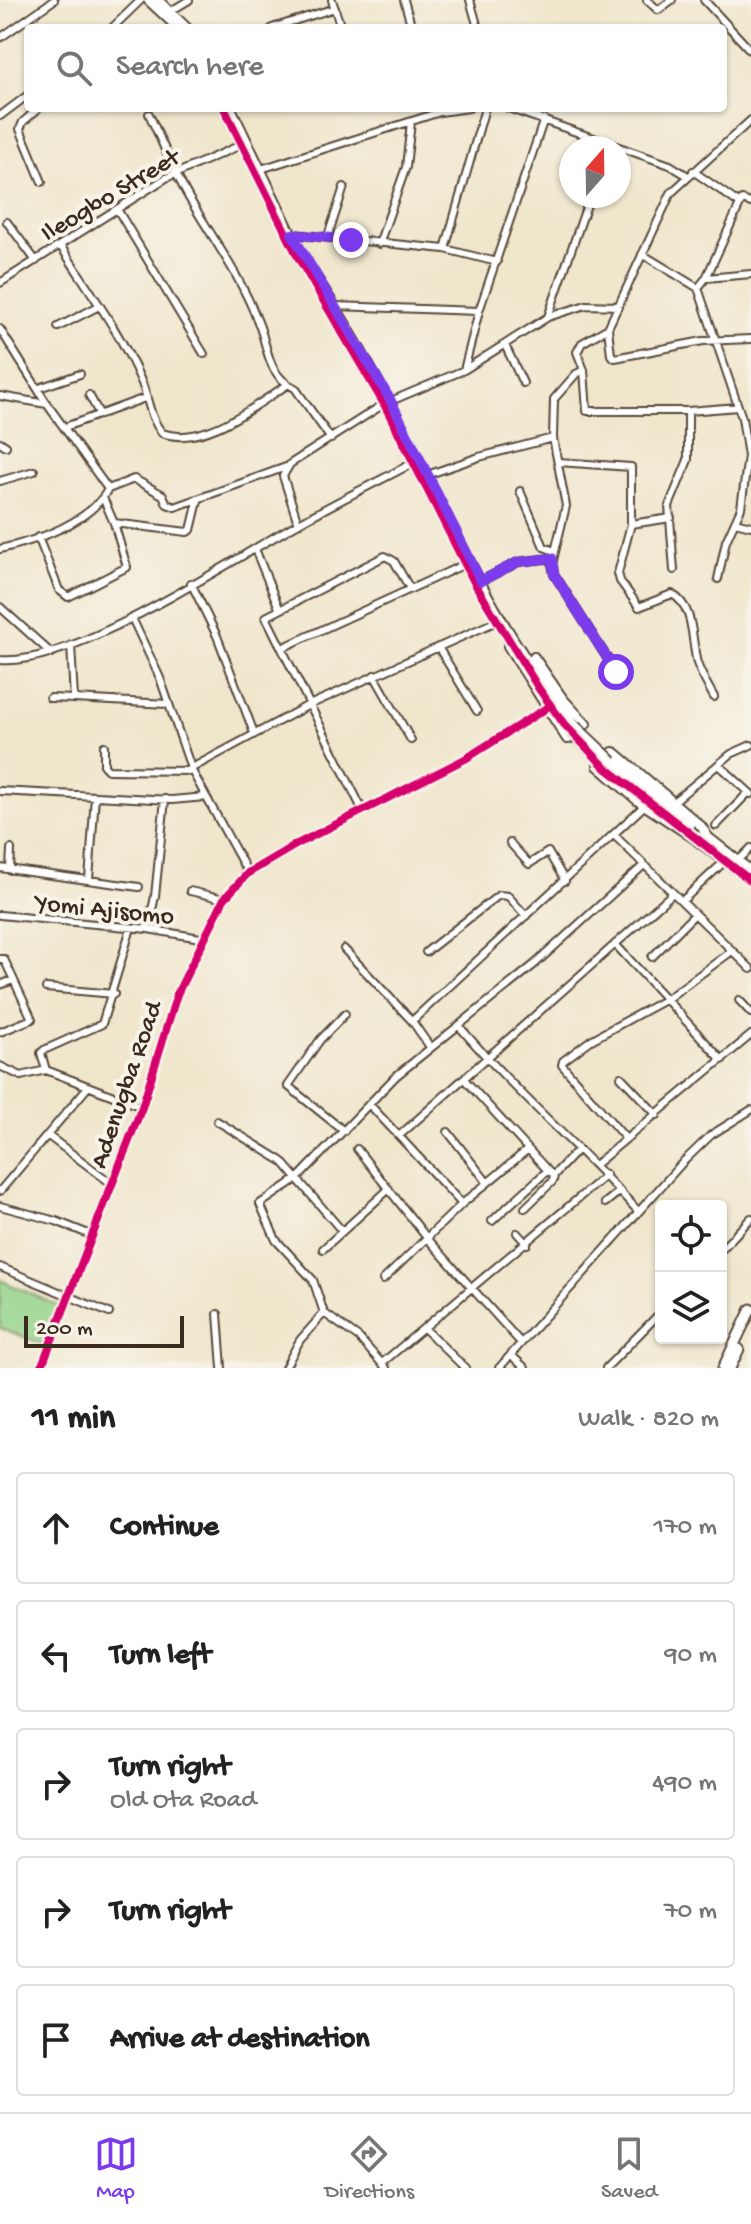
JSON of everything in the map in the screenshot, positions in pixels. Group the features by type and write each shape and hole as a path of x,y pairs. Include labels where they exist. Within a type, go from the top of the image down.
{"main road":[{"path":"723,1368 751,1309"},
{"path":"730,1368 751,1323"}],"street":[{"path":"0,38 54,0"},
{"path":"116,24 141,0"},
{"path":"148,0 174,24"},
{"path":"158,0 183,24"},
{"path":"171,11 189,0"},
{"path":"332,0 340,24"},
{"path":"404,0 411,24"},
{"path":"470,0 477,24"},
{"path":"647,0 658,10 672,0"},
{"path":"704,0 726,24"},
{"path":"285,24 335,8"},
{"path":"727,25 751,51"},
{"path":"0,116 24,98"},
{"path":"34,112 20,129 42,182"},
{"path":"231,112 243,144 304,268 388,402 413,463 465,564 513,640 573,728 610,765 705,840 751,881"},
{"path":"232,112 292,234 427,475 497,621 513,640 525,644 586,726 573,738 567,739 510,654 513,640"},
{"path":"261,169 435,112"},
{"path":"445,249 484,112"},
{"path":"521,112 585,136"},
{"path":"149,114 187,193 239,274 260,326 268,361 287,385 295,388 331,439"},
{"path":"464,370 479,311 544,119"},
{"path":"751,120 671,193 608,328 611,355 615,358 716,341 751,339"},
{"path":"379,244 406,167 411,122"},
{"name":"Ileogbo Street","path":"0,283 178,172 243,144"},
{"path":"631,153 690,173 740,204"},
{"path":"328,236 344,187"},
{"path":"698,288 706,278 740,204 744,199 751,203"},
{"path":"548,317 586,208"},
{"path":"117,209 204,354"},
{"path":"7,222 36,261"},
{"path":"292,234 445,249 497,262"},
{"path":"60,245 142,382 145,398 162,433 179,436 231,420 287,385"},
{"path":"642,254 698,288 742,418 748,456 741,508 726,541 718,579"},
{"path":"706,278 751,274"},
{"path":"0,549 38,537 104,500 108,489 134,479 163,495 171,507 198,501 286,467 388,402 464,370 548,317 586,305 618,306"},
{"path":"58,327 99,306"},
{"path":"335,306 479,311"},
{"path":"608,328 579,347 587,411 688,411 738,407"},
{"path":"0,329 47,404 108,489"},
{"path":"505,345 523,383"},
{"path":"584,370 556,394 553,438 566,506 553,555 554,574 616,672"},
{"path":"39,388 80,374"},
{"path":"89,395 100,415"},
{"path":"0,396 47,404"},
{"path":"65,427 145,398"},
{"path":"674,570 672,491 688,460 688,411"},
{"path":"742,418 751,414"},
{"path":"427,475 479,457 553,438"},
{"path":"558,462 631,467 631,524 619,567 620,581 641,608 672,594 678,598 694,634 697,662 714,697"},
{"path":"0,660 51,653 132,618 298,523 413,463"},
{"path":"286,467 283,476 298,523"},
{"path":"0,481 34,471"},
{"path":"520,491 544,547 553,555"},
{"path":"38,537 59,590 68,597 127,567 104,500"},
{"path":"114,523 187,532 191,530 198,501"},
{"path":"631,524 671,518"},
{"path":"735,522 751,526"},
{"path":"255,549 279,608"},
{"path":"478,583 518,562 553,555"},
{"path":"362,809 307,706 266,617 385,556 394,561 409,587"},
{"path":"282,648 409,587 465,564"},
{"path":"191,583 217,636 254,733"},
{"path":"0,607 51,653"},
{"path":"132,618 192,769 248,873"},
{"path":"104,746 104,766 108,770 192,769 307,706 497,621"},
{"path":"71,645 74,699"},
{"path":"438,647 477,711"},
{"path":"374,675 411,740"},
{"path":"50,698 168,704"},
{"name":"Adenugba Road","path":"41,1368 142,1107 177,994 224,899 248,873 362,809 465,759 545,709"},
{"path":"678,798 731,754 751,745"},
{"path":"705,840 701,826 613,752 598,769 645,805 751,871"},
{"path":"716,826 749,794 719,765"},
{"path":"0,791 165,799 205,797"},
{"path":"89,880 95,796"},
{"path":"148,929 155,896 165,799"},
{"path":"412,1021 645,805"},
{"path":"615,836 751,969"},
{"path":"510,843 529,864 548,852 565,881"},
{"path":"741,858 751,848"},
{"path":"10,870 11,849"},
{"path":"682,901 725,861"},
{"path":"606,1175 527,1244 469,1288 384,1366 359,1338 324,1313 313,1280 276,1240 260,1208 298,1178 369,1104 430,1047 459,1026 644,865"},
{"path":"0,868 139,887"},
{"path":"190,891 224,899"},
{"path":"400,1135 673,893"},
{"path":"426,952 499,895 508,896 526,916"},
{"path":"652,957 695,914"},
{"name":"Yomi Ajisomo","path":"0,915 148,929 206,939"},
{"path":"46,1070 41,1053 102,1024 114,994 131,928"},
{"path":"615,944 722,1060"},
{"path":"344,949 412,1021 430,1047"},
{"path":"626,1139 562,1063 591,1040 668,998 732,951"},
{"path":"0,959 4,959 32,1019 0,1032"},
{"path":"0,985 13,980"},
{"path":"46,988 114,994"},
{"path":"739,1000 751,1013"},
{"path":"344,1131 288,1086 320,1040 345,1014"},
{"path":"459,1026 486,1057 596,1164 638,1211"},
{"path":"596,1164 751,1035"},
{"path":"0,1066 21,1076 46,1070 142,1107"},
{"path":"621,1077 657,1115"},
{"path":"464,1079 550,1173 553,1181 525,1208"},
{"path":"0,1191 87,1088"},
{"path":"369,1104 462,1204"},
{"path":"499,1368 638,1211 711,1135 751,1110"},
{"path":"217,1121 269,1151 298,1178 342,1231"},
{"path":"448,1132 487,1182"},
{"path":"47,1135 111,1183"},
{"path":"357,1149 469,1288 521,1343"},
{"path":"492,1221 578,1149"},
{"path":"383,1280 462,1204 527,1150"},
{"path":"0,1174 8,1178"},
{"path":"323,1249 389,1189"},
{"path":"605,1203 620,1191"},
{"path":"0,1206 56,1221 91,1235"},
{"path":"727,1244 751,1218"},
{"path":"517,1233 527,1244"},
{"path":"0,1267 109,1313"},
{"path":"285,1368 300,1340 324,1313"},
{"path":"218,1314 222,1368"},
{"path":"606,1368 655,1318"},
{"path":"424,1328 465,1368"},
{"path":"511,1355 525,1368"}],"green space":[{"path":"0,1280 61,1307 48,1346 0,1328"}],"cycle path":[{"path":"226,112 299,259 384,404 475,584 539,689 564,724 606,768 751,881"},
{"path":"41,1368 142,1107 177,994 224,899 248,873 297,844 465,759 545,709"}],"route":[{"path":"351,240 292,234 391,401 481,581 518,562 552,558 554,574 616,672"}]}
